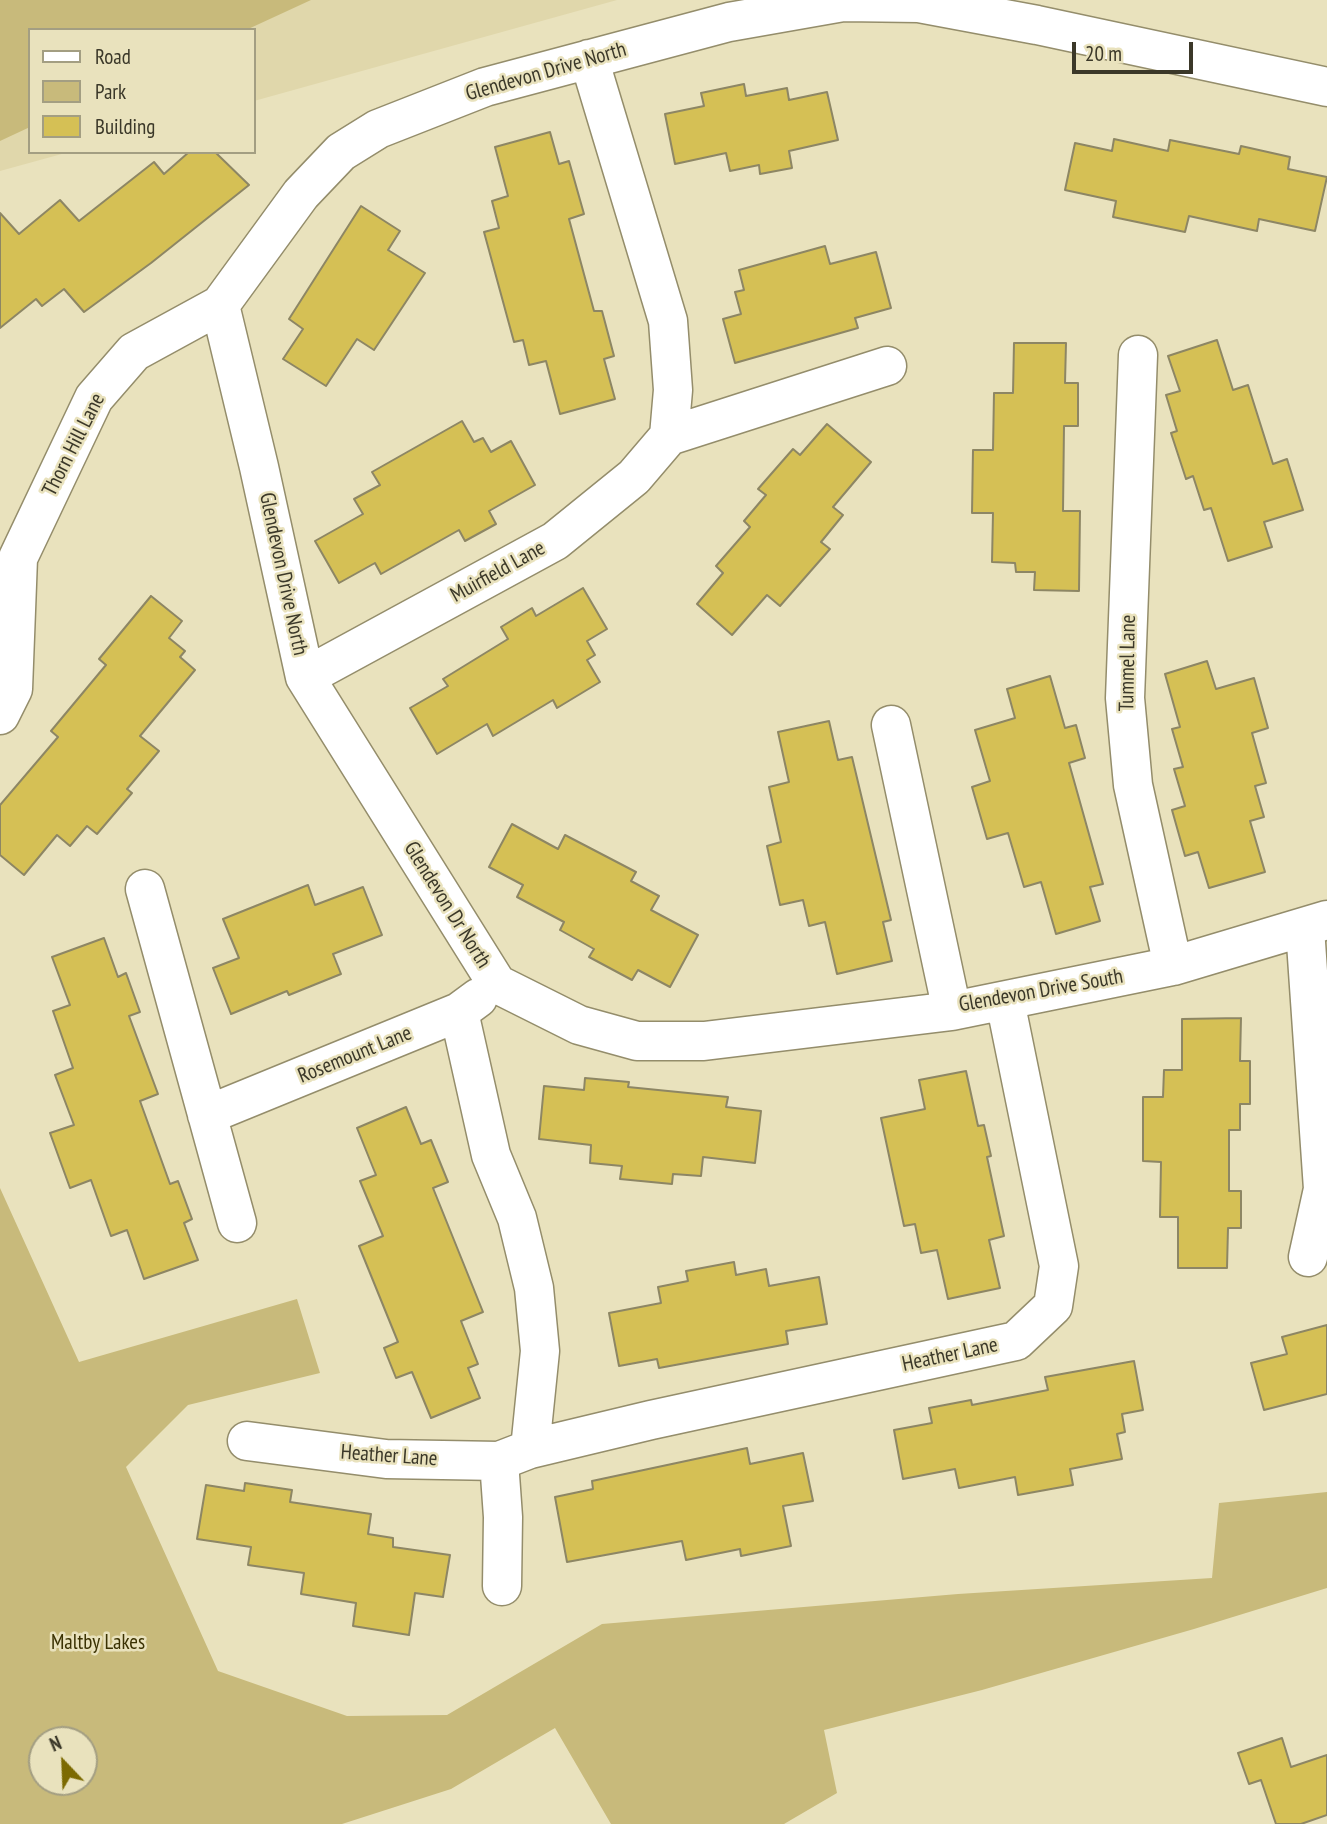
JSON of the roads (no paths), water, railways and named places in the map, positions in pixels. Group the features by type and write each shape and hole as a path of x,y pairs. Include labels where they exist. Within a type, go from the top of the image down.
{"street":[{"name":"Glendevon Drive North","path":"305,677 220,305 300,194 341,152 378,129 485,87 742,19 843,2 919,3 1037,25 1327,87"},
{"path":"589,60 668,321 673,390 669,436 887,366"},
{"name":"Thorn Hill Lane","path":"0,715 13,690 9,552 94,398 134,352 220,305"},
{"name":"Tummel Lane","path":"1138,355 1125,698 1133,785 1173,966"},
{"name":"Muirfield Lane","path":"305,677 555,541 634,477 669,436"},
{"name":"Glendevon Dr North","path":"305,677 497,984 579,1025 637,1041 704,1041 952,1011"},
{"name":"Glendevon Drive South","path":"891,726 952,1011 1173,966 1316,924"},
{"path":"145,889 237,1223"},
{"path":"1308,1257 1323,1189 1316,924"},
{"name":"Rosemount Lane","path":"207,1115 459,1012 497,984"},
{"name":"Heather Lane","path":"247,1441 386,1460 515,1455 1016,1341 1053,1306 1059,1266 1004,1000"},
{"path":"459,1012 491,1155 517,1218 534,1288 540,1351 532,1411 515,1455 503,1517 502,1586"}],"park label":[{"name":"Maltby Lakes","path":"98,1643"}]}
